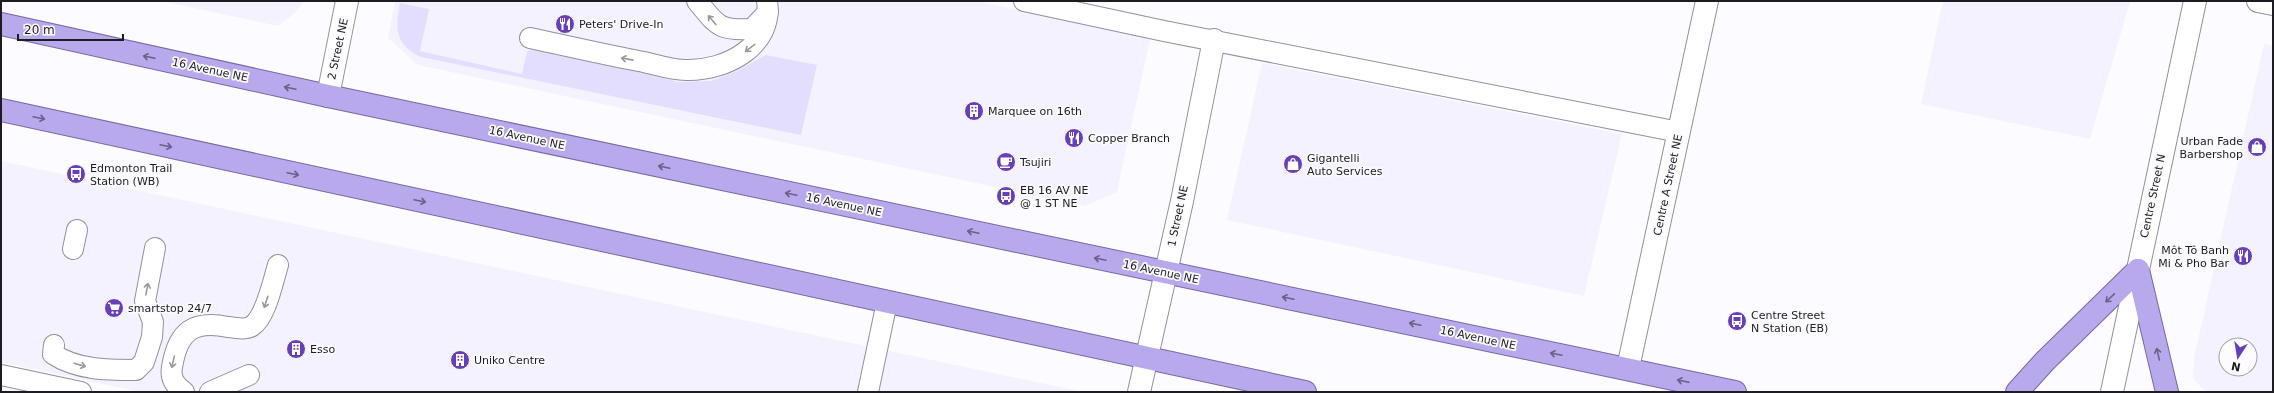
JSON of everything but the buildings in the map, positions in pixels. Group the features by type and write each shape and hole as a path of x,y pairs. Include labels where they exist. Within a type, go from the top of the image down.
{"highway":[{"name":"16 Avenue NE","path":"1,24 328,96 1628,368 1735,392"},
{"path":"1,110 1305,392"},
{"path":"2017,392 2045,361 2138,270"},
{"path":"2138,270 2167,392"}],"street":[{"name":"2 Street NE","path":"328,96 347,1"},
{"name":"Centre A Street NE","path":"1628,368 1707,1"},
{"name":"Centre Street N","path":"2112,392 2195,1"},
{"path":"2258,1 2273,4"},
{"name":"1 Street NE","path":"1139,392 1166,272 1214,40"}],"lane":[{"path":"697,1 717,25 732,30 752,29 768,6"},
{"path":"1024,1 1679,132"},
{"path":"530,38 686,70 726,64 752,48 762,36 768,6"},
{"path":"54,345 53,354 62,360 77,365 104,370 136,370 144,362 152,337 152,322 145,301 155,248"},
{"path":"184,392 176,386 172,377 177,348 183,335 200,324 237,328 252,327 262,316 278,265"},
{"path":"868,392 887,302"},
{"path":"210,392 250,374"},
{"path":"1,375 81,392"}],"shaded area":[{"path":"161,1 304,1 296,12 278,26"},
{"path":"395,1 977,1 1150,39 1117,192 1085,206 418,65 388,38"},
{"path":"1943,1 2130,2 2090,139 1921,104"},
{"path":"400,3 429,9 420,51 522,74 527,52 531,49 627,69 678,82 711,81 737,71 766,55 817,65 801,135 421,57 406,47 399,35 398,21"},
{"path":"2264,44 2273,46 2273,392 2206,392 2193,378 2194,358"},
{"path":"1262,63 1622,134 1584,296 1227,220"},
{"path":"1,161 1083,392 140,392 1,362"}],"place":[{"name":"Peters' Drive-In","path":"565,24"},
{"name":"Marquee on 16th","path":"974,111"},
{"name":"Copper Branch","path":"1074,138"},
{"name":"Urban Fade Barbershop","path":"2257,147"},
{"name":"Tsujiri","path":"1006,162"},
{"name":"Gigantelli Auto Services","path":"1293,164"},
{"name":"Edmonton Trail Station (WB)","path":"76,174"},
{"name":"EB 16 AV NE @ 1 ST NE","path":"1006,196"},
{"name":"Môt Tô Banh Mi & Pho Bar","path":"2243,256"},
{"name":"smartstop 24/7","path":"114,308"},
{"name":"Centre Street N Station (EB)","path":"1737,321"},
{"name":"Esso","path":"296,349"},
{"name":"Uniko Centre","path":"460,360"}]}
